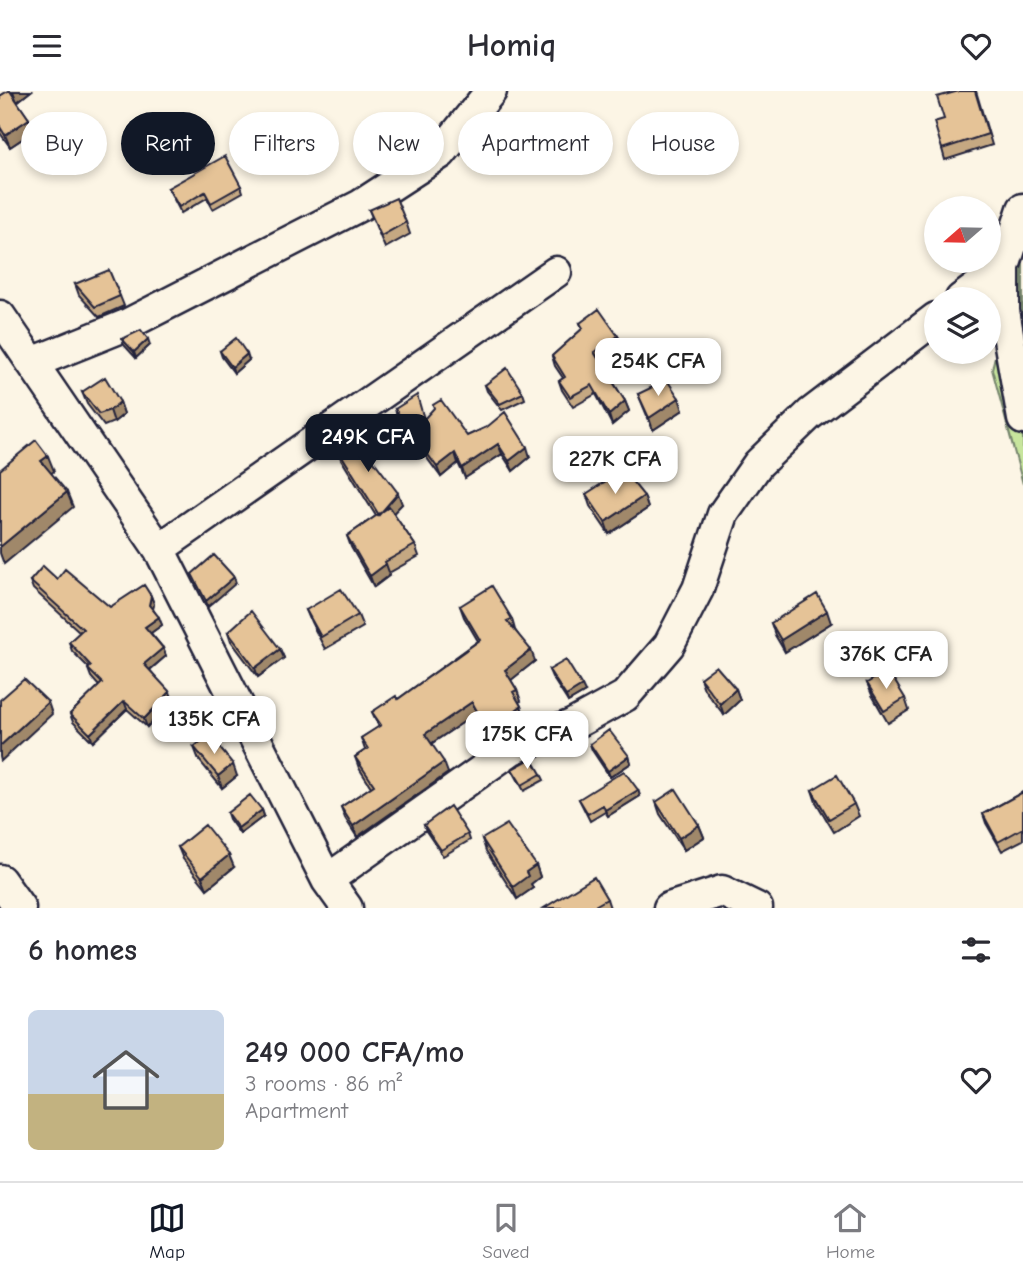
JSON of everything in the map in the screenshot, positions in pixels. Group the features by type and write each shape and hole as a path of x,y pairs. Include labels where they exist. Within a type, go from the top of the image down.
{"street":[{"path":"32,363 124,326 361,205 441,153 491,91"},
{"path":"1023,209 1004,267 1004,311 1023,419"},
{"path":"977,287 1004,267"},
{"path":"159,549 556,272"},
{"path":"0,316 159,549 327,880 347,908"},
{"path":"327,880 512,749 572,725 625,695 669,645 698,589 723,514 758,464 810,414 924,327"},
{"path":"0,880 20,908"},
{"path":"669,908 722,891 757,908"}],"green space":[{"path":"1023,238 1023,484 992,369 993,364 1001,364 1001,331"}],"building":[{"path":"10,91 24,112 21,112 21,124 5,135 0,127 0,96"},
{"path":"959,91 975,91 988,134 942,149 934,122 944,119 937,97"},
{"path":"225,156 229,164 229,175 235,175 241,186 211,203 205,192 179,207 168,188 191,175 215,175 215,162"},
{"path":"396,198 406,222 381,236 369,210"},
{"path":"109,270 120,296 95,307 75,284"},
{"path":"599,309 618,336 594,352 625,401 609,415 592,385 570,397 559,381 565,377 552,356 583,328 580,323"},
{"path":"141,330 148,339 134,352 122,339"},
{"path":"236,338 247,354 232,367 220,351"},
{"path":"507,368 523,393 500,404 485,385"},
{"path":"105,377 120,402 99,414 82,392"},
{"path":"667,380 679,398 649,418 638,394"},
{"path":"417,395 424,419 434,408 433,405 441,400 467,436 487,427 505,412 527,447 509,461 498,444 462,468 455,453 437,467 395,409"},
{"path":"355,436 398,493 379,515 337,448"},
{"path":"36,440 48,456 41,461 67,492 0,547 0,470"},
{"path":"623,470 644,496 605,522 586,494"},
{"path":"389,507 415,545 385,562 386,564 370,576 347,536"},
{"path":"214,555 234,577 206,601 192,574"},
{"path":"43,566 57,579 65,569 110,607 144,585 151,596 149,605 159,617 145,627 163,648 144,664 170,692 144,719 124,701 90,734 70,714 102,683 88,669 91,666 69,642 83,629 30,581"},
{"path":"492,586 512,619 507,621 531,650 505,670 517,690 513,692 521,706 488,731 472,702 425,734 444,762 353,826 341,807 374,785 355,757 368,749 361,738 381,725 372,712 396,696 398,699 480,640 460,606"},
{"path":"341,589 358,615 321,637 306,610"},
{"path":"817,594 827,611 781,640 771,623"},
{"path":"251,611 280,649 255,668 228,632"},
{"path":"566,660 582,686 566,696 549,670"},
{"path":"716,666 736,689 720,704 700,678"},
{"path":"888,670 905,698 884,711 867,683"},
{"path":"24,679 48,702 0,746 0,700"},
{"path":"609,730 629,756 608,771 590,744"},
{"path":"209,735 233,764 218,776 194,747"},
{"path":"532,758 541,774 522,785 512,769"},
{"path":"624,771 638,790 605,810 603,805 588,814 579,799"},
{"path":"837,775 854,804 829,819 812,790"},
{"path":"676,789 699,825 679,838 656,802"},
{"path":"1023,792 1023,828 998,842 983,814"},
{"path":"250,795 262,810 238,828 227,813"},
{"path":"450,806 468,834 441,850 424,825"},
{"path":"507,824 536,865 526,872 528,876 513,887 482,839"},
{"path":"205,825 229,855 202,877 178,847"},
{"path":"594,877 607,899 591,908 544,908"}]}
